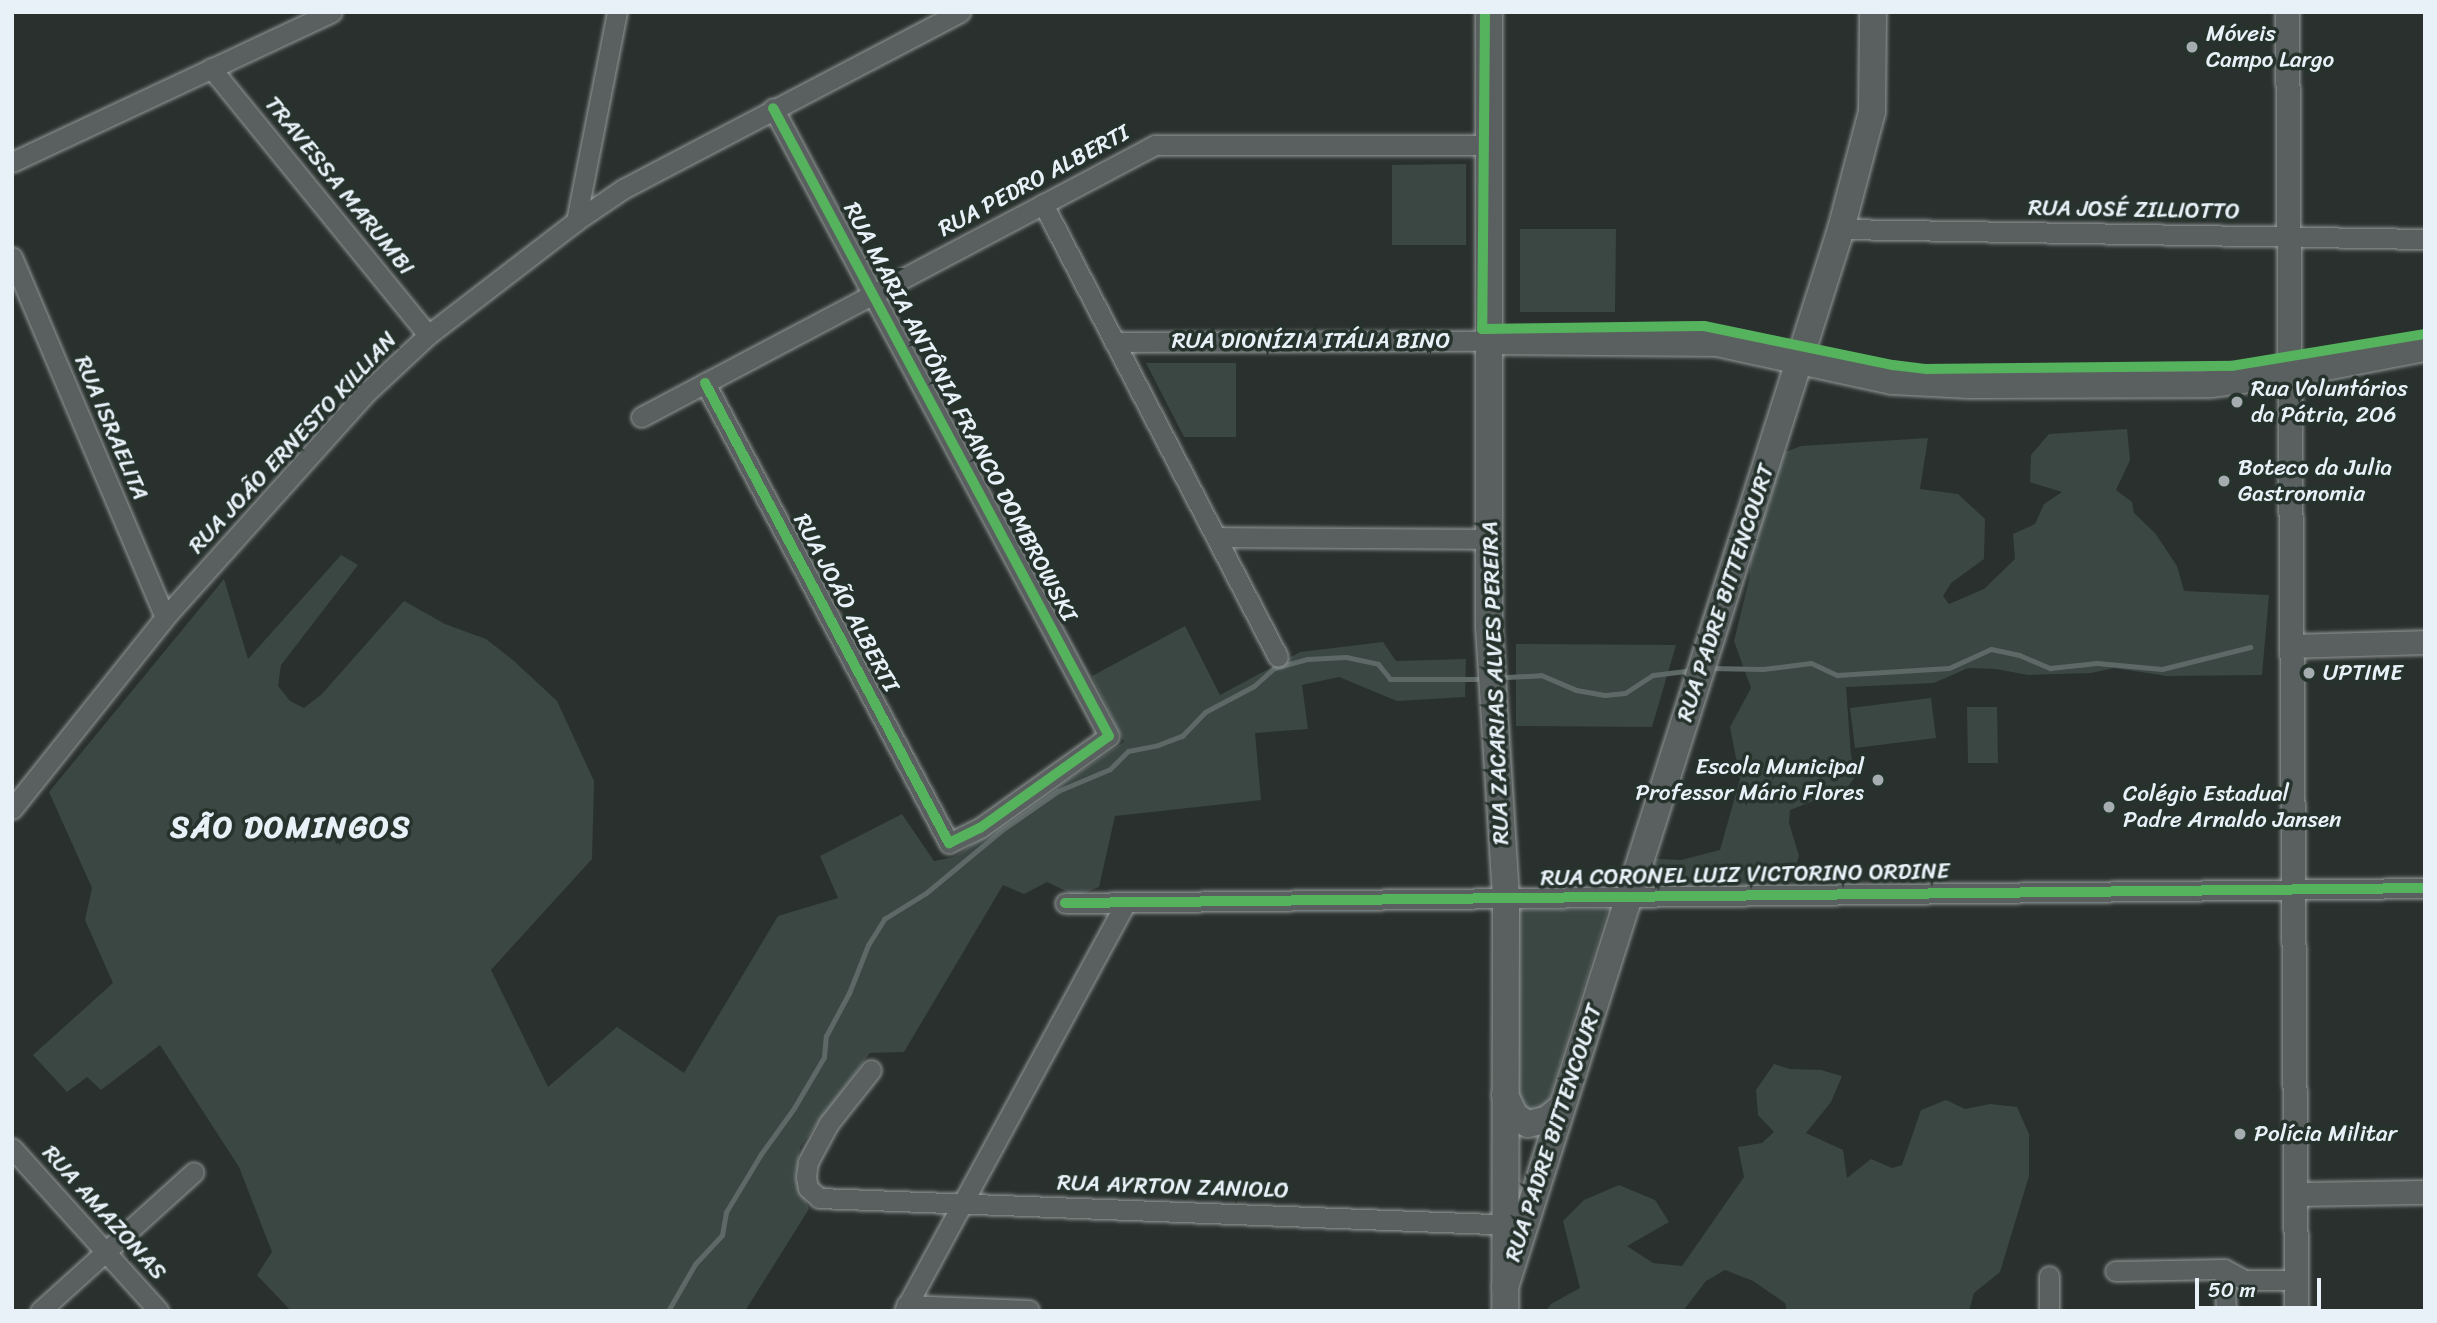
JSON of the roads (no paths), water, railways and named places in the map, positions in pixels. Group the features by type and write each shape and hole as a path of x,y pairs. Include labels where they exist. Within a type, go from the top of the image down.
{"main road":[{"name":"RUA ZACARIAS ALVES PEREIRA","path":"1489,12 1491,668 1506,898 1505,1143 1515,1224"},
{"name":"RUA PADRE BITTENCOURT","path":"1505,1299 1515,1224 1548,1150 1562,1108 1842,229 1872,112 1872,12"},
{"name":"RUA DIONÍZIA ITÁLIA BINO","path":"1489,341 1705,342 1745,347 1855,374 1927,384 2192,384 2290,374 2425,348"},
{"path":"1505,1094 1515,1116 1528,1124 1546,1119 1562,1108"},
{"path":"1505,1143 1513,1136 1528,1133 1535,1135 1548,1150"}],"street":[{"path":"12,162 332,12"},
{"path":"576,220 617,12"},
{"name":"RUA JOÃO ERNESTO KILLIAN","path":"12,809 166,617 368,391 428,335 576,220 659,167 774,108 923,22 960,12"},
{"path":"2287,12 2296,1311"},
{"name":"TRAVESSA MARUMBI","path":"211,68 428,335"},
{"name":"RUA MARIA ANTÔNIA FRANCO DOMBROWSKI","path":"774,108 1109,736 980,828 949,843"},
{"name":"RUA PEDRO ALBERTI","path":"641,417 1155,145 1489,145"},
{"path":"1042,204 1279,657"},
{"name":"RUA JOSÉ ZILLIOTTO","path":"1842,229 2425,239"},
{"name":"RUA ISRAELITA","path":"12,257 166,617"},
{"name":"RUA DIONÍZIA ITÁLIA BINO","path":"1114,342 1489,341"},
{"name":"RUA JOÃO ALBERTI","path":"705,383 949,843"},
{"path":"1216,537 1489,538"},
{"path":"2292,646 2425,642"},
{"name":"RUA CORONEL LUIZ VICTORINO ORDINE","path":"1065,903 2425,888"},
{"path":"1029,1310 905,1308 1126,902"},
{"name":"RUA AYRTON ZANIOLO","path":"871,1070 829,1123 808,1162 808,1188 819,1198 1515,1224"},
{"name":"RUA AMAZONAS","path":"12,1148 159,1311"},
{"path":"40,1311 194,1171"},
{"path":"2295,1194 2425,1192"},
{"path":"2115,1271 2224,1269 2245,1280 2296,1280"},
{"path":"2224,1269 2226,1311"},
{"path":"2049,1276 2049,1311"}],"waterway":[{"path":"1710,668 1763,669 1811,663 1837,675 1949,668 1991,649 2019,655 2050,668 2097,663 2162,669 2250,647"},
{"path":"668,1311 695,1264 722,1235 726,1212 824,1057 826,1036 849,993 868,945 884,919 926,893 1002,830 1058,791 1110,769 1128,751 1158,745 1182,736 1205,712 1254,686 1274,668 1307,659 1346,657 1378,664 1390,679 1477,679"},
{"path":"1507,677 1541,675 1576,690 1605,695 1625,693 1653,675 1694,670"}],"place":[{"name":"Móveis Campo Largo","path":"2192,47"},
{"name":"Rua Voluntários da Pátria, 206","path":"2237,402"},
{"name":"Boteco da Julia Gastronomia","path":"2224,481"},
{"name":"UPTIME","path":"2309,673"},
{"name":"Escola Municipal Professor Mário Flores","path":"1878,780"},
{"name":"Colégio Estadual Padre Arnaldo Jansen","path":"2109,807"},
{"name":"Polícia Militar","path":"2240,1134"}],"district":[{"name":"SÃO DOMINGOS","path":"291,827"}]}
